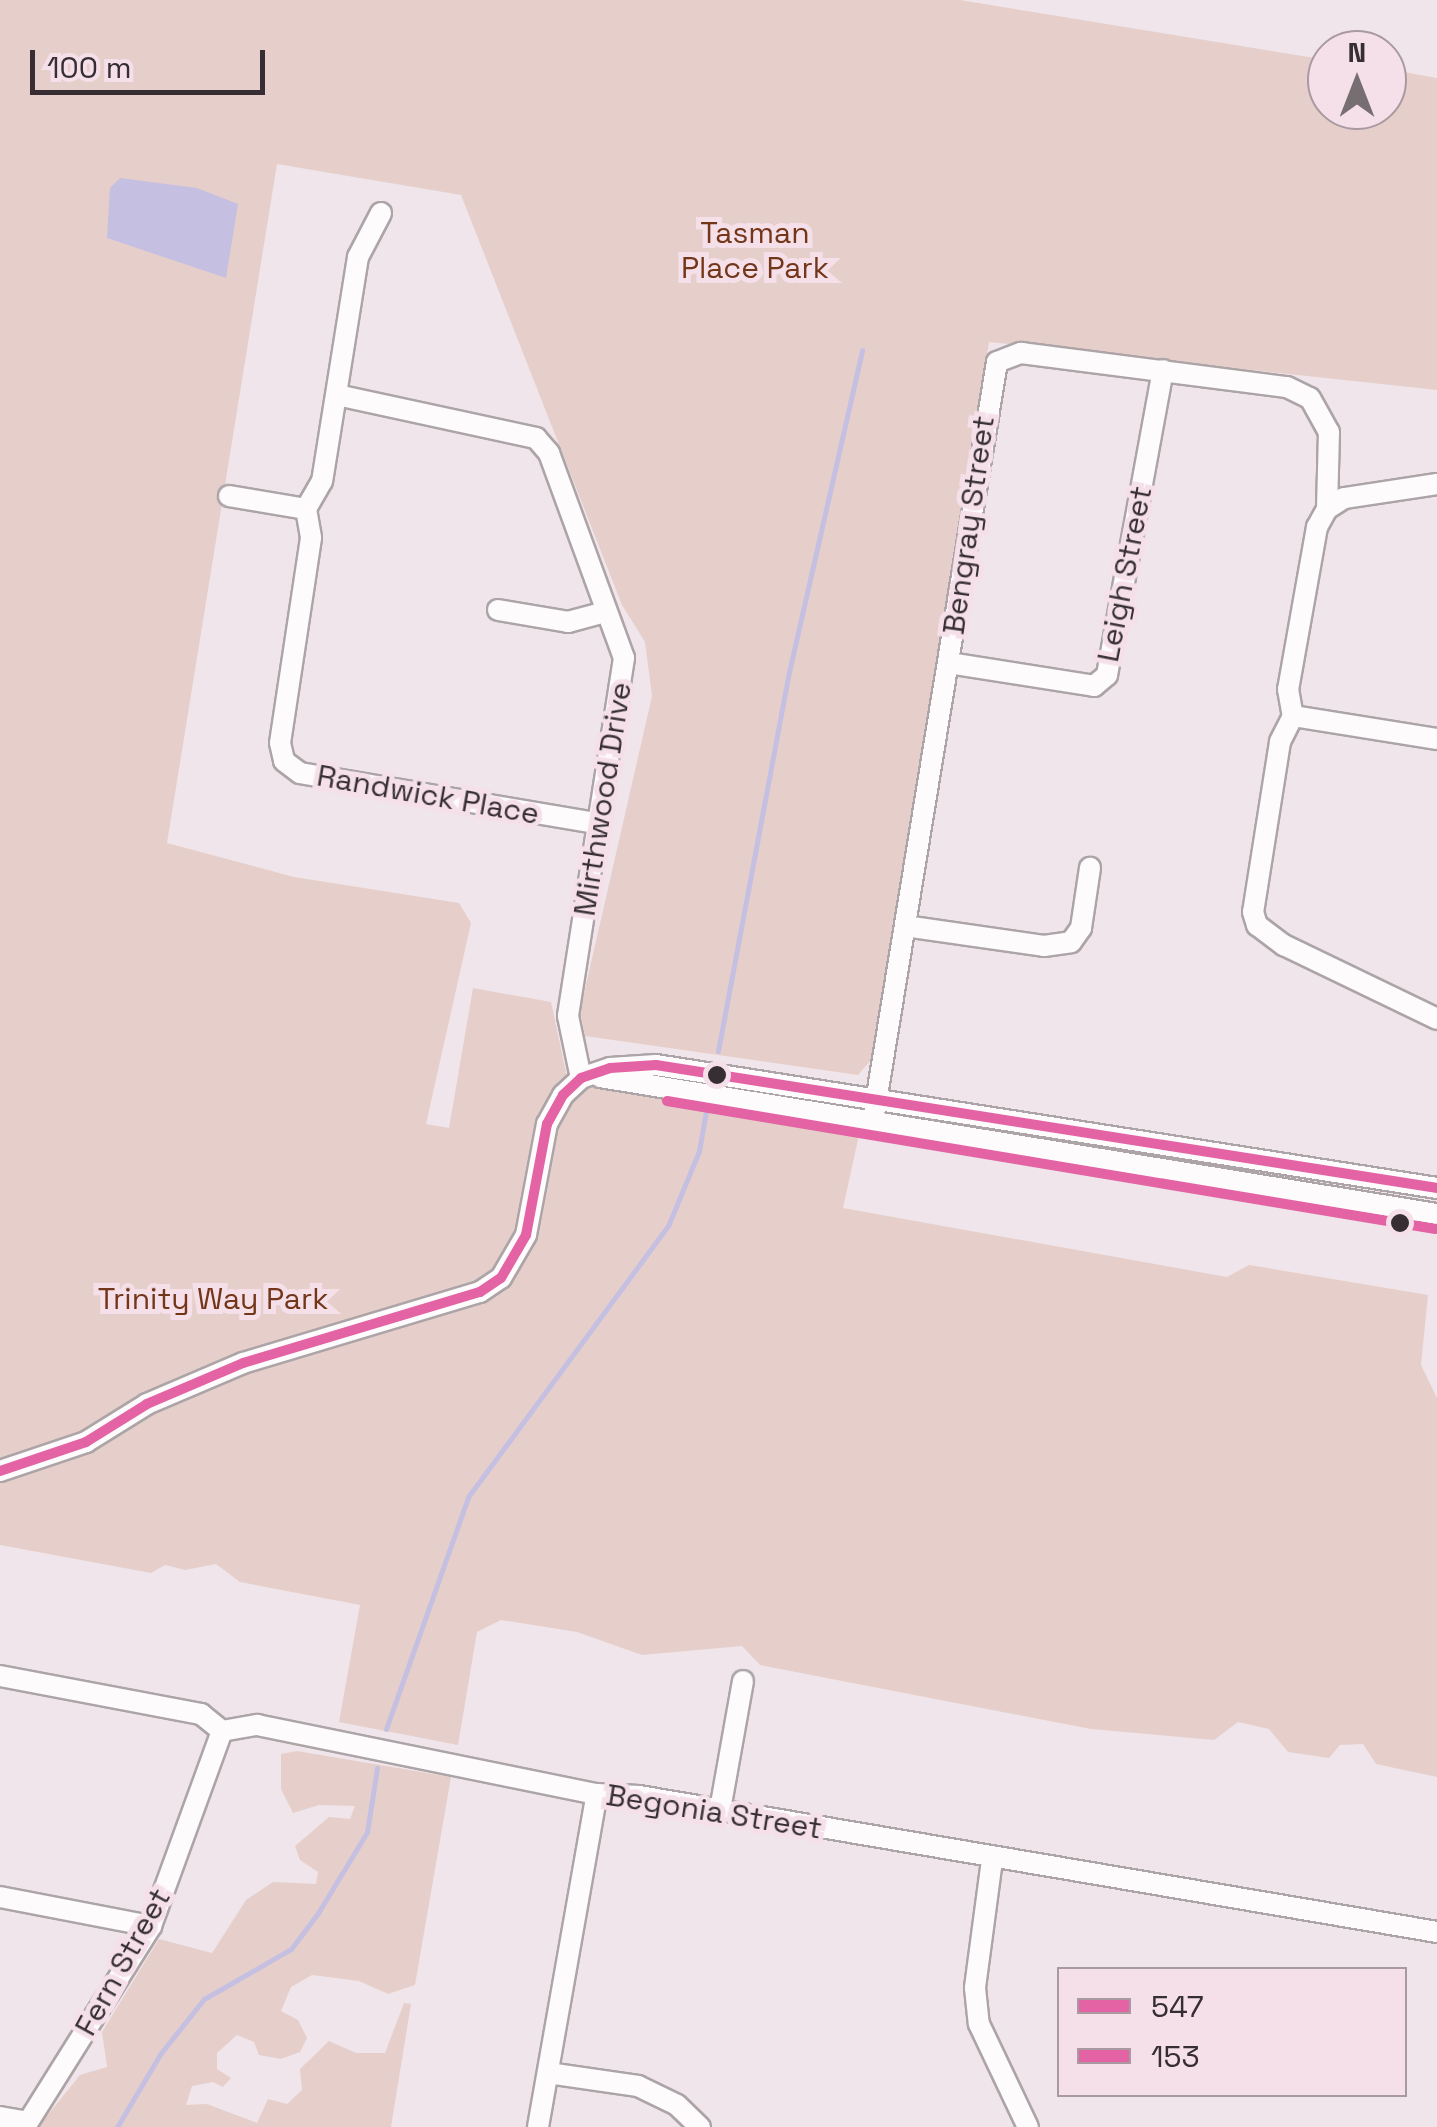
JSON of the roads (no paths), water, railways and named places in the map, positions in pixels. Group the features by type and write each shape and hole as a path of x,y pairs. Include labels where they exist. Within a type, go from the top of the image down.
{"street":[{"name":"Randwick Place","path":"381,213 358,257 322,480 306,509 311,538 280,743 284,762 300,773 600,824"},
{"name":"Bengray Street","path":"874,1111 998,362 1021,353 1287,388 1310,398 1329,432 1327,509"},
{"name":"Leigh Street","path":"949,662 1094,686 1107,675 1163,370"},
{"name":"Mirthwood Drive","path":"337,395 536,438 548,453 606,612 624,676 568,1016 581,1078"},
{"path":"1437,484 1344,498 1327,509 1317,527 1288,689 1294,716 1280,742 1254,896 1257,925 1338,974 1437,1019"},
{"path":"229,496 306,509"},
{"path":"498,610 568,622 606,612"},
{"path":"1294,716 1437,739"},
{"path":"905,926 1044,946 1071,942 1081,928 1090,868"},
{"path":"0,1471 86,1442 146,1404 227,1369 480,1292 500,1278 520,1247 548,1124 581,1078 612,1076 1437,1188"},
{"path":"874,1111 1437,1214"},
{"name":"Begonia Street","path":"0,1676 201,1714 222,1731 257,1725 597,1794 720,1810 992,1860 1437,1932"},
{"path":"720,1810 743,1681"},
{"name":"Fern Street","path":"27,2124 151,1926 222,1731"},
{"path":"538,2127 597,1794"},
{"path":"992,1860 975,1988 979,2024 1028,2127"},
{"path":"0,1897 151,1926"},
{"path":"548,2073 638,2086 678,2105 700,2127"},
{"path":"0,2116 27,2124"}],"waterway":[{"path":"718,1051 789,672 862,350"},
{"path":"386,1729 468,1497 668,1226 699,1151 706,1112"},
{"path":"117,2127 161,2053 204,1999 291,1949 318,1913 367,1832 377,1768"}],"park label":[{"name":"Tasman Place Park","path":"755,250"},
{"name":"Trinity Way Park","path":"213,1299"}]}
